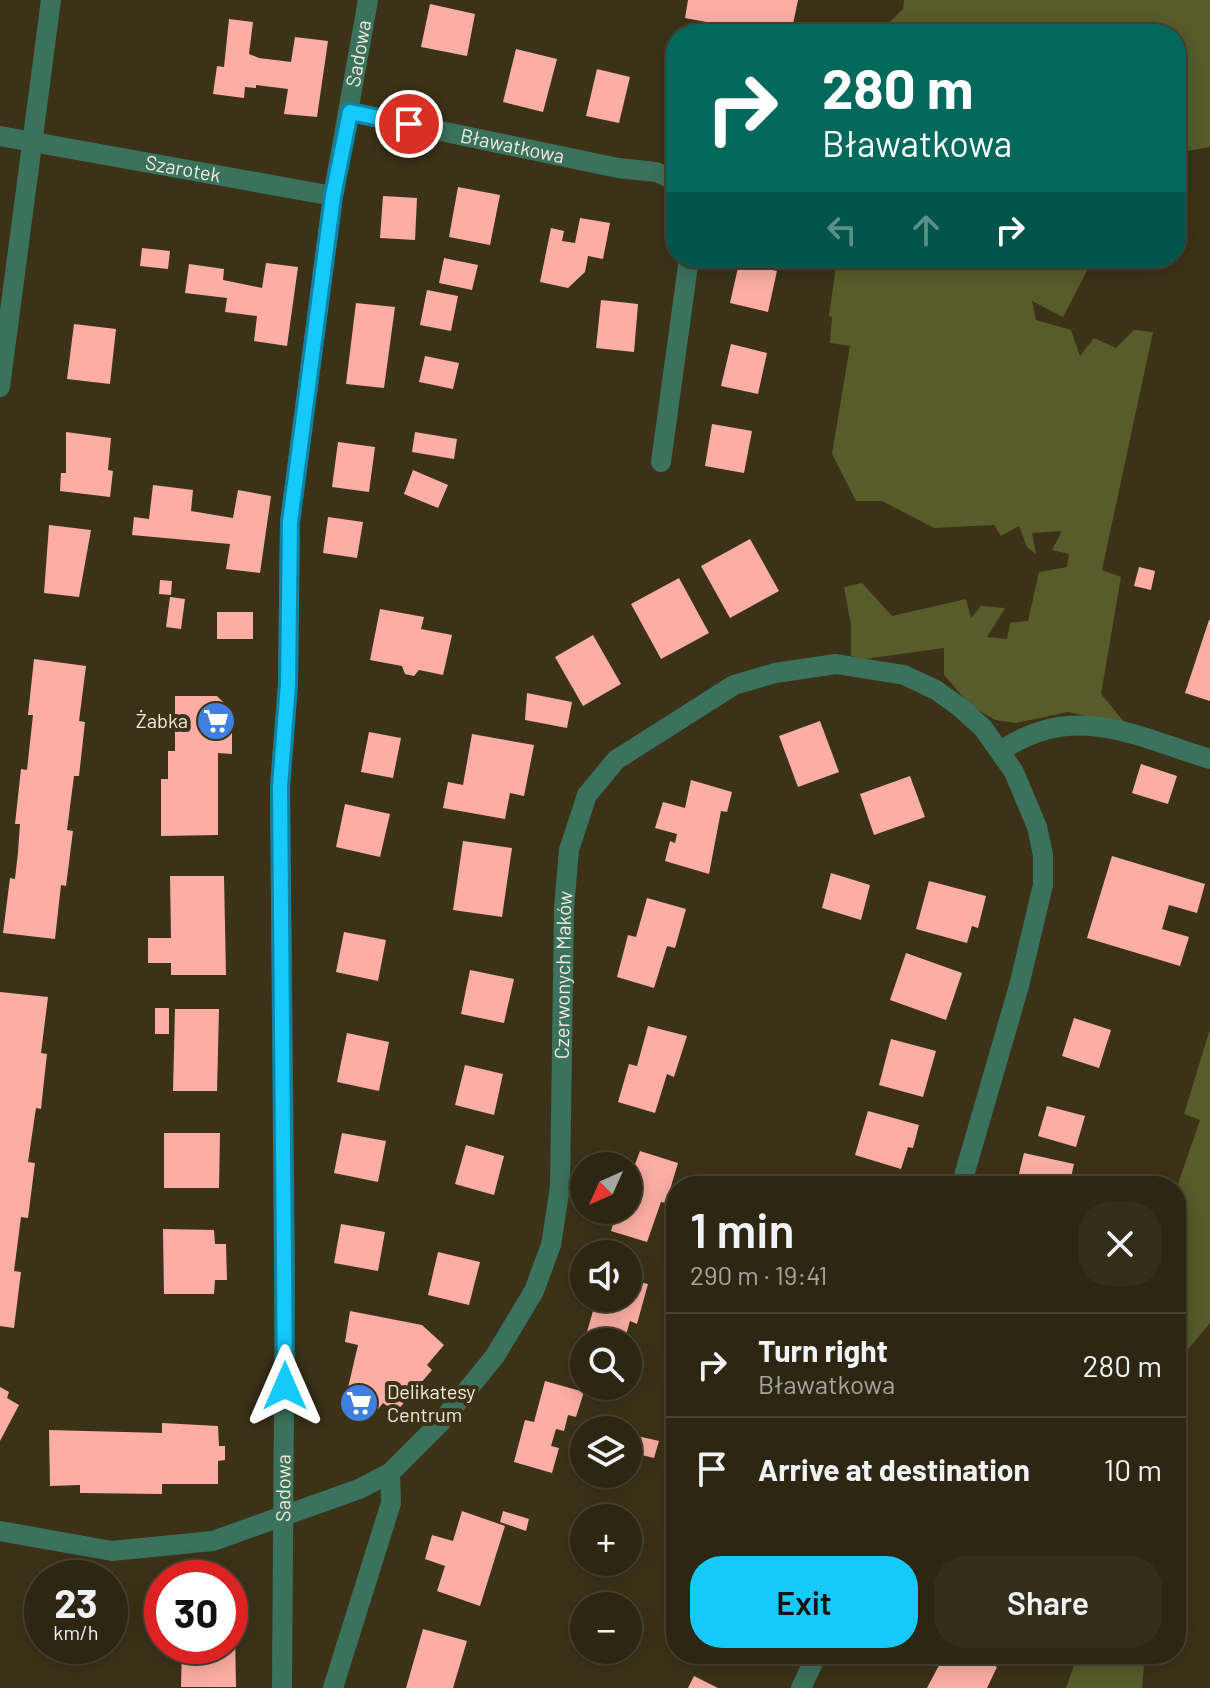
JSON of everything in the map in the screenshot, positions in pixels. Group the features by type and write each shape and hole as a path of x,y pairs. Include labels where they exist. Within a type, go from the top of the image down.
{"street":[{"path":"0,387 51,0"},
{"name":"Sadowa","path":"282,1688 285,1515 280,787 288,684 290,522 333,196 368,0"},
{"name":"Bławatkowa","path":"350,112 618,168 656,172 666,176"},
{"name":"Szarotek","path":"0,136 333,196"},
{"path":"661,462 688,268"},
{"name":"Czerwonych Maków","path":"0,1531 112,1551 213,1541 359,1489 390,1473 422,1443 495,1356 534,1291 551,1245 560,1187 564,908 569,850 587,795 616,760 734,685 809,667 836,664 904,675 936,690 961,708 1001,751 1014,772 1037,827 1043,855 1043,885 1019,986 964,1176"},
{"path":"1001,751 1036,731 1082,724 1114,729 1210,759"},
{"path":"333,1688 391,1503 390,1473"},
{"path":"801,1688 812,1664"}],"green space":[{"path":"904,0 1210,0 1210,147 1186,151 1186,24 887,24 903,9"},
{"path":"836,268 1088,268 1063,317 1032,301 1036,320 1071,330 1080,356 1094,338 1116,348 1134,330 1153,332 1102,570 1121,577 1101,694 1126,724 1068,712 1016,723 995,720 970,705 944,675 944,648 865,659 851,656 851,625 844,587 862,583 892,616 966,599 971,618 981,606 1005,608 987,637 1007,639 1010,623 1028,621 1039,572 1067,567 1069,554 1052,550 1062,531 1032,533 1036,554 1027,547 1019,526 1001,536 994,525 934,528 882,501 856,501 832,454 850,346 830,343 832,317 829,316"},
{"path":"1210,1029 1210,1323 1186,1351 1186,1176 1181,1176 1200,1120 1184,1114"},
{"path":"1074,1664 1144,1664 1142,1688 1066,1688"}],"building":[{"path":"688,0 798,0 793,24 717,24 685,18"},
{"path":"430,4 475,14 467,56 421,47"},
{"path":"229,19 253,22 249,54 259,58 291,62 295,37 328,41 317,117 284,114 288,89 256,85 256,88 245,87 244,98 213,94 217,66 224,67"},
{"path":"516,49 557,59 543,112 503,102"},
{"path":"597,69 630,77 619,123 586,116"},
{"path":"458,187 500,195 490,245 449,237"},
{"path":"383,196 417,198 415,240 380,238"},
{"path":"580,218 610,223 603,259 588,256 585,272 568,288 540,282 551,228 564,231 562,241 575,243"},
{"path":"142,248 170,251 168,269 140,266"},
{"path":"444,258 478,265 472,290 439,283"},
{"path":"266,263 298,267 287,346 254,341 257,316 225,312 227,298 185,293 189,264 224,269 223,280 262,288"},
{"path":"738,268 777,271 768,312 730,303"},
{"path":"427,290 458,296 451,331 420,325"},
{"path":"601,300 638,304 634,352 596,348"},
{"path":"356,303 395,307 384,388 346,384"},
{"path":"74,324 116,329 110,384 67,379"},
{"path":"731,344 767,353 758,394 721,386"},
{"path":"425,356 459,363 453,389 419,382"},
{"path":"712,424 752,431 744,473 705,466"},
{"path":"66,432 111,438 108,470 113,471 110,497 60,491 61,473 66,473"},
{"path":"415,432 457,439 454,459 412,452"},
{"path":"338,442 375,447 369,492 332,487"},
{"path":"413,470 448,485 438,508 404,494"},
{"path":"153,485 193,490 191,511 233,518 238,490 271,496 260,573 226,569 230,544 132,535 134,517 149,519"},
{"path":"328,517 363,522 357,558 323,553"},
{"path":"49,525 91,530 79,597 44,593"},
{"path":"750,539 779,591 730,618 701,566"},
{"path":"1139,567 1155,571 1151,590 1134,586"},
{"path":"679,578 709,633 661,659 631,604"},
{"path":"160,580 172,581 171,595 159,594"},
{"path":"170,597 185,599 181,629 166,627"},
{"path":"380,609 424,617 421,629 452,635 443,675 419,670 414,676 405,674 402,666 370,660"},
{"path":"217,612 253,612 253,639 217,639"},
{"path":"1210,620 1210,701 1185,693"},
{"path":"593,635 621,684 583,706 555,657"},
{"path":"34,659 86,666 79,721 85,722 79,776 74,776 67,830 73,831 66,886 61,885 55,939 3,933 10,878 15,879 20,824 15,824 21,769 27,770 33,715 28,715"},
{"path":"527,693 572,702 567,728 525,720"},
{"path":"175,696 217,696 232,711 232,754 218,753 218,835 161,836 161,779 168,779 168,751 175,751"},
{"path":"820,721 839,772 798,787 779,736"},
{"path":"369,732 401,738 393,778 361,772"},
{"path":"472,734 534,745 524,796 510,793 505,819 443,808 448,782 463,785"},
{"path":"1141,764 1177,776 1168,804 1132,793"},
{"path":"910,776 925,817 874,835 860,794"},
{"path":"691,780 732,792 727,812 721,811 709,874 665,861 670,841 675,843 677,834 655,828 663,802 685,808"},
{"path":"345,804 390,814 380,857 336,847"},
{"path":"463,841 512,848 502,917 453,910"},
{"path":"1112,856 1205,884 1197,913 1169,905 1162,929 1189,937 1180,966 1087,938"},
{"path":"831,873 870,885 861,920 822,908"},
{"path":"170,876 224,876 226,975 171,975 171,963 148,963 148,938 171,938"},
{"path":"929,881 986,896 978,928 972,926 967,943 916,929"},
{"path":"647,898 686,909 675,948 667,946 654,988 617,977 628,935 636,937"},
{"path":"344,932 386,940 378,981 336,972"},
{"path":"906,953 962,973 946,1020 890,1000"},
{"path":"470,970 514,979 504,1023 461,1014"},
{"path":"0,992 48,997 41,1053 47,1054 41,1109 36,1108 28,1162 35,1163 28,1218 21,1217 14,1271 21,1272 14,1328 0,1326"},
{"path":"155,1008 169,1008 169,1034 155,1034"},
{"path":"175,1009 219,1009 217,1091 173,1091"},
{"path":"1074,1018 1111,1030 1099,1068 1062,1056"},
{"path":"648,1026 687,1036 674,1077 667,1074 655,1113 618,1102 629,1064 637,1066"},
{"path":"347,1033 389,1042 379,1091 337,1082"},
{"path":"891,1039 936,1051 923,1097 879,1085"},
{"path":"465,1065 503,1074 494,1115 455,1105"},
{"path":"1047,1106 1085,1116 1076,1147 1038,1136"},
{"path":"868,1111 919,1125 913,1148 908,1147 901,1169 855,1155"},
{"path":"164,1133 220,1133 219,1188 164,1188"},
{"path":"342,1133 386,1141 378,1182 334,1173"},
{"path":"466,1145 504,1156 494,1195 455,1184"},
{"path":"640,1151 678,1163 674,1176 666,1176 666,1203 661,1202 647,1242 611,1231 613,1224 642,1224"},
{"path":"1024,1153 1074,1164 1071,1176 1018,1176"},
{"path":"341,1224 385,1232 378,1271 334,1263"},
{"path":"163,1229 214,1230 215,1244 226,1244 227,1280 215,1280 214,1294 164,1294"},
{"path":"438,1252 480,1262 469,1305 428,1295"},
{"path":"642,1282 648,1284 642,1306"},
{"path":"350,1311 422,1325 444,1345 427,1365 432,1370 396,1412 383,1403 370,1419 344,1405 358,1345 345,1342"},
{"path":"593,1312 640,1312 637,1324 630,1321 628,1328 588,1328"},
{"path":"545,1381 570,1388 570,1400 581,1400 576,1416 568,1415 564,1431 556,1429 551,1446 559,1448 552,1473 514,1462 525,1420 534,1422"},
{"path":"0,1387 9,1392 7,1398 19,1405 0,1441"},
{"path":"162,1423 218,1426 219,1446 225,1446 225,1460 218,1461 218,1484 162,1484 162,1494 80,1493 80,1485 50,1486 49,1430 162,1433"},
{"path":"642,1437 659,1441 654,1458 642,1455"},
{"path":"462,1511 505,1526 480,1606 437,1591 445,1566 425,1559 432,1535 453,1541"},
{"path":"503,1511 529,1519 526,1531 500,1522"},
{"path":"423,1629 467,1641 453,1688 406,1688"},
{"path":"182,1664 236,1664 236,1687 181,1687"},
{"path":"940,1664 991,1664 997,1667 987,1688 927,1688"},
{"path":"694,1676 718,1688 688,1688"}],"place":[{"name":"Żabka","path":"216,721"},
{"name":"Delikatesy Centrum","path":"359,1403"}],"route":[{"path":"285,1386 280,787 288,684 290,522 333,196 350,112 409,124"}]}
